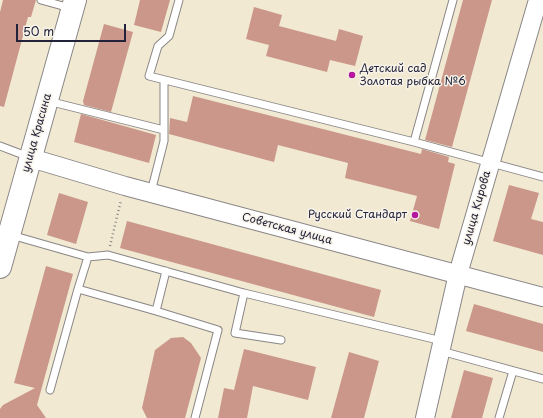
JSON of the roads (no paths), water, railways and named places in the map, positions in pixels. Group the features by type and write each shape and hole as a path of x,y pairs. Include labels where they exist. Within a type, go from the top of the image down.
{"main road":[{"name":"улица Красина","path":"0,266 74,4"}],"street":[{"name":"улица Кирова","path":"425,418 458,274 538,0"},
{"name":"Советская улица","path":"31,158 125,186 543,297"}],"lane":[{"path":"41,0 74,4"},
{"path":"179,0 169,36 158,46 149,76 414,142 490,164 543,177"},
{"path":"414,142 453,0"},
{"path":"151,193 164,141 164,80"},
{"path":"46,100 164,130"},
{"path":"0,146 31,158"},
{"path":"8,234 88,257 108,255 442,346 513,371 543,379"},
{"path":"50,390 88,257"},
{"path":"156,311 166,271"},
{"path":"78,289 218,330 195,418"},
{"path":"244,293 235,333 281,340"},
{"path":"499,418 513,371"}],"place":[{"name":"Детский сад Золотая рыбка №6","path":"352,75"},
{"name":"Русский Стандарт","path":"415,215"}]}
